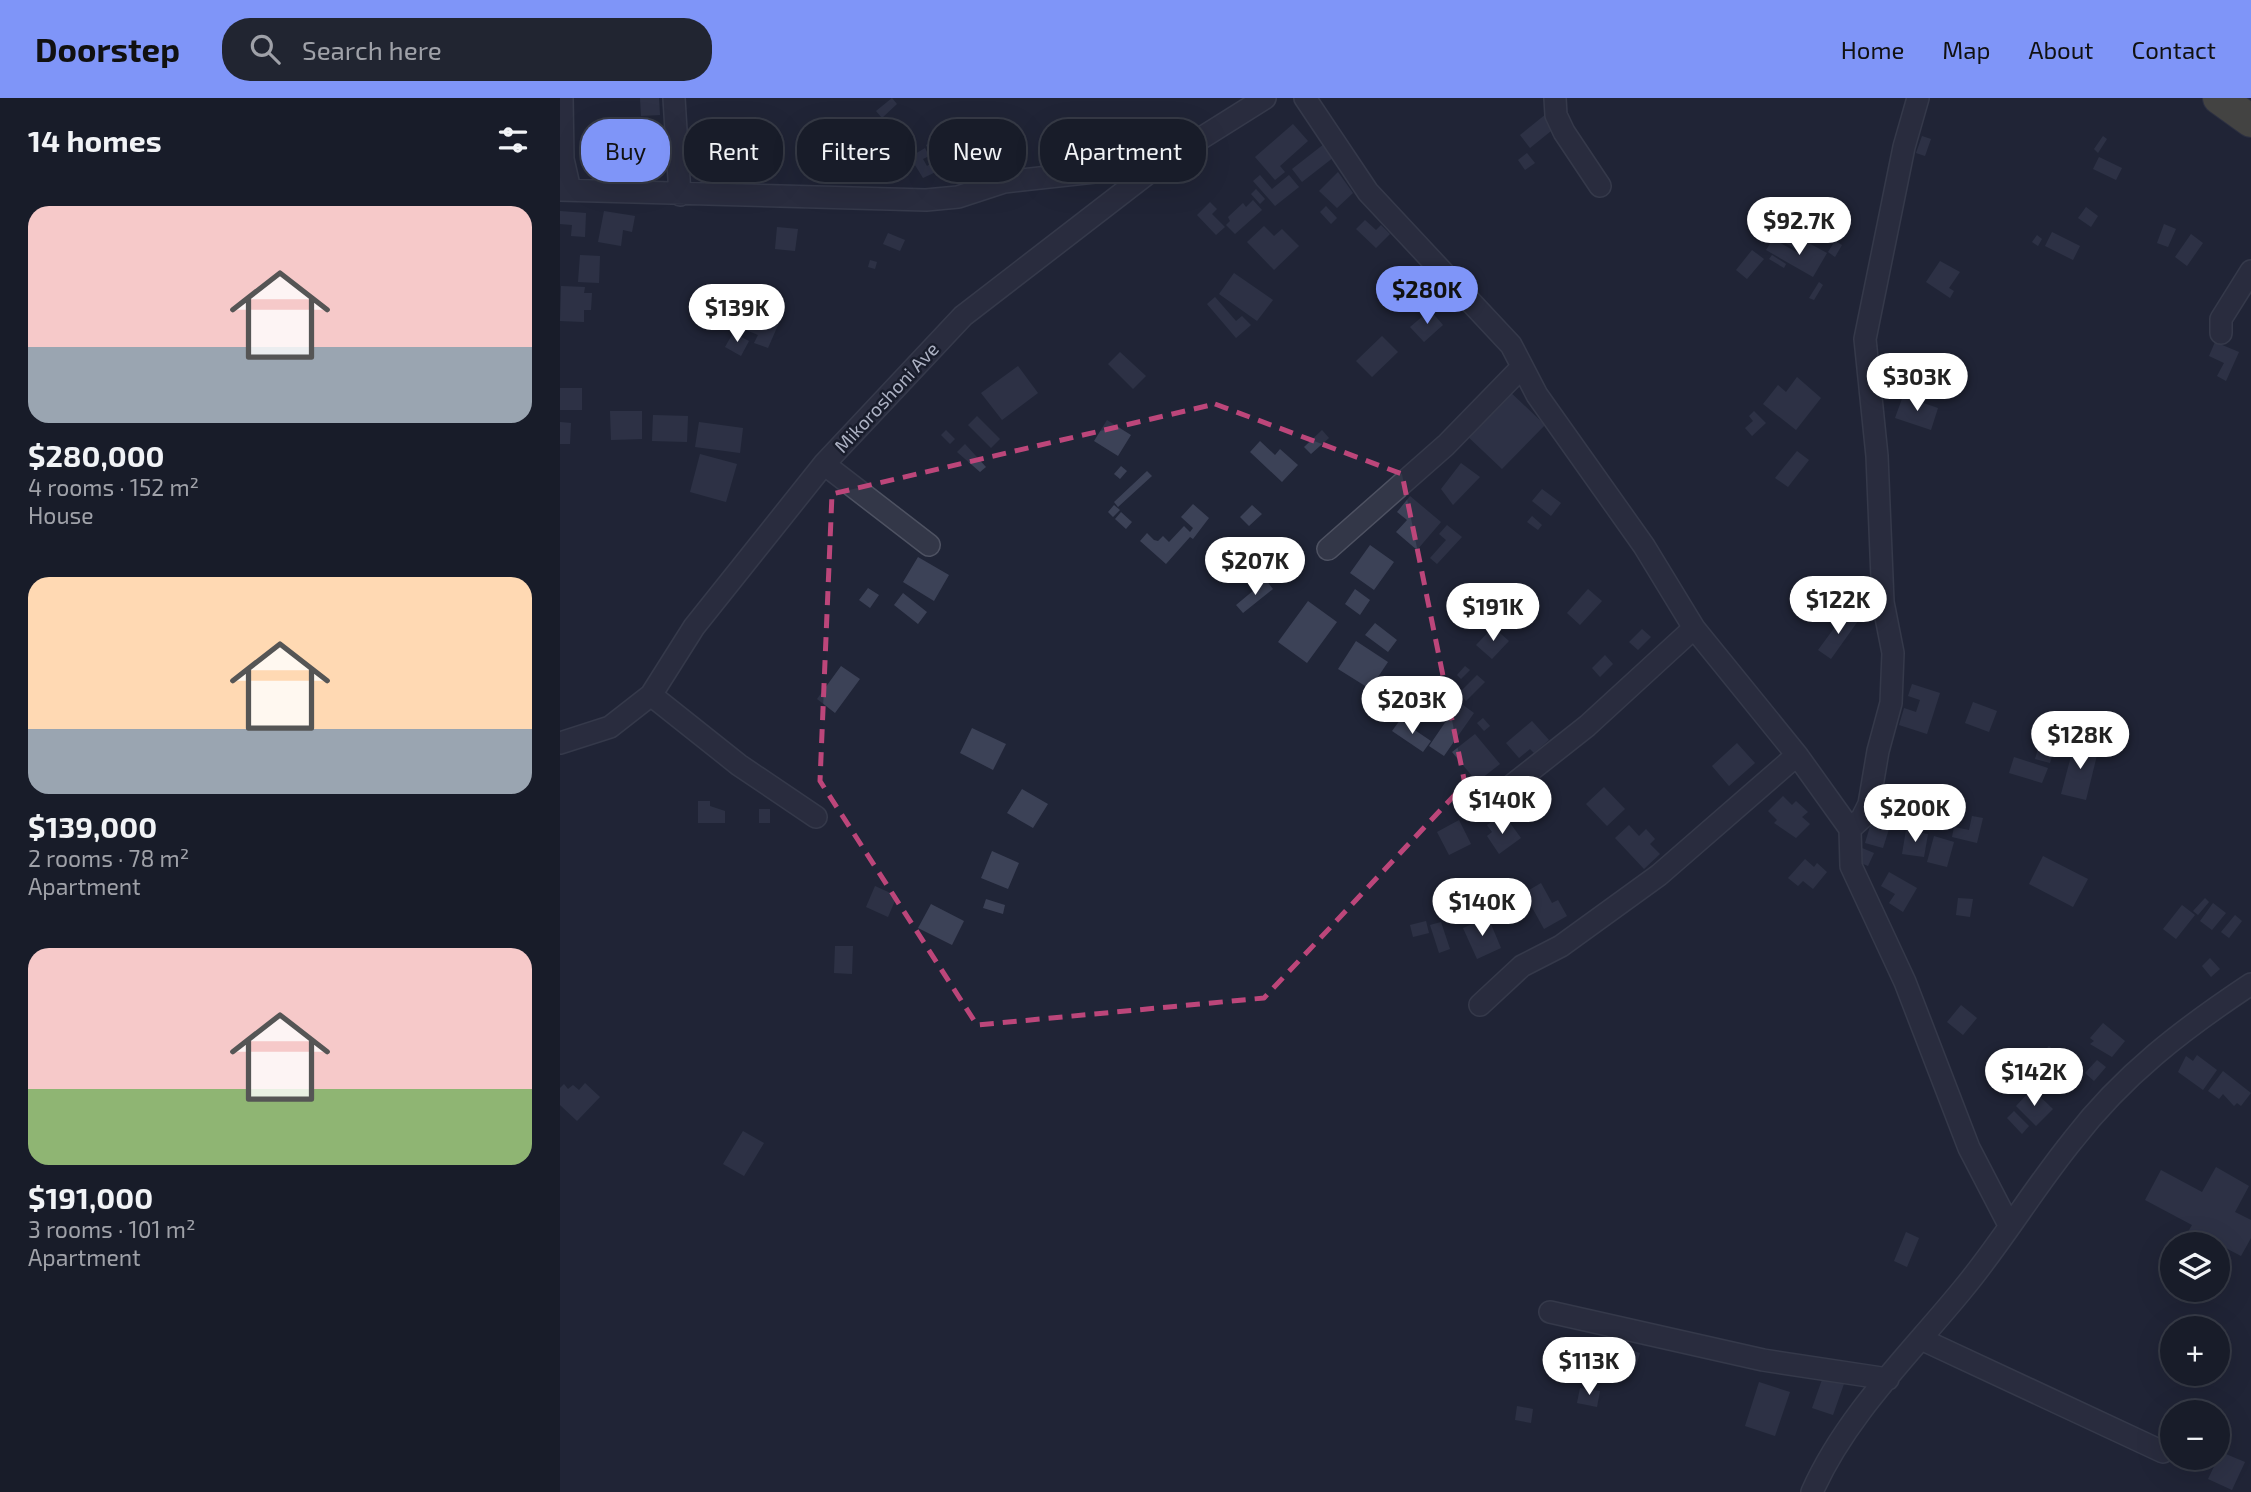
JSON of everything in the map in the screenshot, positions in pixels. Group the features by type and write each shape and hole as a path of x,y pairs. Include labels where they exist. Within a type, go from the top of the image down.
{"highway":[{"path":"2218,98 2251,121"}],"street":[{"path":"562,98 565,190 926,200 958,197 1004,182 1040,178"},
{"path":"674,98 681,195"},
{"name":"Mikoroshoni Ave","path":"1206,135 1265,98"},
{"path":"1305,98 1368,192 1511,345 1521,368 1644,546 1694,628 1797,755 1850,829 1851,866 1905,982 1969,1148 2009,1226"},
{"path":"1555,98 1556,115 1564,132 1600,186"},
{"path":"1850,829 1862,818 1869,804 1878,751 1891,703 1893,653 1883,602 1876,445 1865,340 1898,173 1918,98"},
{"name":"Mikoroshoni Ave","path":"560,743 610,727 650,695 694,627 824,464 963,316 1137,182"},
{"path":"2221,333 2221,319 2251,271"},
{"path":"1328,548 1446,445 1521,368"},
{"path":"824,464 929,545"},
{"path":"1482,809 1587,726 1694,628"},
{"path":"650,695 738,765 816,817"},
{"path":"1480,1005 1522,965 1561,946 1659,875 1797,755"},
{"path":"1812,1492 1825,1463 1847,1429 1966,1286 2073,1138 2123,1082 2183,1029 2251,984"},
{"path":"1550,1312 1763,1360 1888,1378"},
{"path":"1921,1339 2160,1451"}],"highlighted area":[{"path":"1215,404 1402,474 1465,784 1264,998 977,1025 820,781 832,494"}],"building":[{"path":"640,98 659,98 660,115 641,116"},
{"path":"892,98 897,104 882,118 876,111"},
{"path":"1546,114 1556,127 1530,148 1520,135"},
{"path":"1293,124 1308,141 1280,166 1285,172 1275,180 1255,157"},
{"path":"1922,136 1931,139 1925,156 1916,153"},
{"path":"2103,136 2107,139 2098,153 2094,149"},
{"path":"1324,144 1334,157 1302,182 1292,169"},
{"path":"925,148 929,156 923,159 927,166 929,165 929,175 923,178 915,165 915,154"},
{"path":"1527,153 1535,163 1525,170 1518,160"},
{"path":"2099,157 2122,168 2116,180 2093,169"},
{"path":"1338,172 1353,193 1337,208 1319,191"},
{"path":"1260,175 1272,189 1289,175 1299,187 1275,206 1253,181"},
{"path":"1256,189 1265,199 1260,204 1251,194"},
{"path":"1253,200 1262,210 1235,234 1226,225 1230,221 1228,217 1243,203 1246,207"},
{"path":"1792,201 1822,220 1799,251 1771,234 1780,220 1804,235 1780,219"},
{"path":"1210,202 1217,209 1212,214 1225,227 1216,235 1197,215"},
{"path":"1326,206 1337,218 1331,224 1320,212"},
{"path":"2086,207 2098,216 2091,227 2078,218"},
{"path":"560,211 586,213 585,237 571,236 572,225 560,224"},
{"path":"604,211 635,216 632,232 623,230 621,246 598,242"},
{"path":"1365,220 1376,230 1381,225 1390,234 1376,248 1356,229"},
{"path":"1847,220 1852,223 1843,239 1837,236"},
{"path":"2164,224 2176,229 2168,247 2157,243"},
{"path":"1264,226 1274,236 1282,229 1299,246 1274,270 1247,242"},
{"path":"777,227 798,229 795,251 775,249"},
{"path":"2052,232 2080,246 2073,260 2045,246"},
{"path":"888,233 905,240 900,251 883,244"},
{"path":"2191,234 2203,243 2187,266 2175,257"},
{"path":"2037,235 2042,239 2038,246 2032,242"},
{"path":"1773,239 1800,254 1807,242 1827,253 1813,277 1766,250"},
{"path":"1835,241 1842,245 1835,257 1828,252"},
{"path":"1752,250 1764,259 1747,279 1736,270"},
{"path":"580,255 600,256 599,283 578,282"},
{"path":"1772,255 1786,264 1784,268 1769,259"},
{"path":"870,260 877,262 875,269 868,267"},
{"path":"1940,261 1960,272 1949,288 1954,291 1950,298 1926,282"},
{"path":"1234,273 1273,300 1257,321 1219,294"},
{"path":"1819,282 1823,285 1814,300 1809,298"},
{"path":"561,286 585,287 584,293 592,293 591,310 584,310 584,322 560,321"},
{"path":"1215,297 1236,321 1242,316 1251,325 1236,338 1207,304"},
{"path":"742,300 782,316 768,348 754,343 758,335 732,324"},
{"path":"1430,310 1443,325 1424,342 1410,327"},
{"path":"733,333 749,341 741,356 725,347"},
{"path":"1382,336 1398,352 1372,377 1356,361"},
{"path":"2215,342 2239,352 2226,381 2217,376 2224,363 2209,356"},
{"path":"1120,352 1146,376 1133,389 1108,364"},
{"path":"1018,366 1038,393 1002,420 981,393"},
{"path":"1797,377 1821,398 1796,430 1763,404 1778,385 1786,392"},
{"path":"560,388 582,388 582,410 560,410"},
{"path":"1507,389 1545,425 1502,469 1464,433"},
{"path":"1903,396 1938,408 1931,430 1895,418"},
{"path":"610,411 642,411 642,439 611,440"},
{"path":"1754,411 1766,423 1752,436 1745,428 1753,421 1749,416"},
{"path":"653,415 688,416 687,442 652,441"},
{"path":"977,416 1000,439 991,448 968,425"},
{"path":"1107,420 1131,435 1118,456 1094,441"},
{"path":"560,422 571,423 570,444 560,444"},
{"path":"699,422 743,428 740,453 695,447"},
{"path":"946,430 955,439 950,444 941,435"},
{"path":"1322,430 1329,438 1311,454 1304,447"},
{"path":"1260,441 1275,455 1280,449 1298,465 1282,482 1250,452"},
{"path":"965,444 986,467 980,472 957,452"},
{"path":"1797,451 1809,460 1788,487 1775,478"},
{"path":"700,454 737,464 726,502 690,492"},
{"path":"1461,463 1480,477 1453,505 1441,489"},
{"path":"1121,466 1127,471 1120,479 1114,474"},
{"path":"1147,471 1152,476 1118,507 1114,502"},
{"path":"1542,489 1561,503 1551,516 1532,501"},
{"path":"1410,496 1441,522 1417,550 1396,532 1407,520 1397,512"},
{"path":"1193,504 1209,518 1193,539 1190,537 1166,564 1140,541 1147,533 1154,540 1158,541 1163,536 1169,542 1184,526 1190,532 1193,528 1181,517"},
{"path":"1114,505 1120,510 1113,517 1108,512"},
{"path":"1252,505 1262,514 1249,526 1240,517"},
{"path":"1121,512 1132,522 1126,529 1115,519"},
{"path":"1532,516 1542,525 1538,530 1527,522"},
{"path":"1447,525 1462,537 1437,564 1430,558 1446,540 1439,534"},
{"path":"1370,545 1394,562 1374,590 1350,573"},
{"path":"918,557 949,575 934,601 903,582"},
{"path":"1266,580 1273,589 1243,613 1236,605"},
{"path":"868,588 879,595 870,608 859,600"},
{"path":"1355,589 1370,600 1360,615 1345,604"},
{"path":"1588,589 1602,601 1580,625 1567,613"},
{"path":"903,593 927,612 918,624 894,605"},
{"path":"1308,601 1337,622 1307,663 1278,642"},
{"path":"1846,612 1858,621 1831,659 1818,650"},
{"path":"1375,623 1397,640 1388,652 1365,635"},
{"path":"1493,627 1509,641 1492,659 1476,645"},
{"path":"1642,629 1651,637 1638,650 1629,642"},
{"path":"1356,641 1388,662 1370,689 1338,669"},
{"path":"1605,655 1613,664 1600,677 1592,668"},
{"path":"841,666 860,679 835,713 817,699"},
{"path":"1465,666 1470,670 1461,679 1457,675"},
{"path":"1477,675 1485,682 1466,701 1459,693"},
{"path":"1912,684 1940,693 1927,734 1899,725 1904,708 1916,712 1920,700 1908,696"},
{"path":"1406,689 1431,705 1417,726 1392,711"},
{"path":"1459,702 1474,713 1444,756 1429,746"},
{"path":"1973,702 1997,711 1989,732 1965,723"},
{"path":"1483,718 1490,726 1484,731 1477,723"},
{"path":"1400,720 1431,741 1423,752 1392,731"},
{"path":"1532,721 1549,740 1534,753 1530,749 1519,758 1506,743"},
{"path":"2045,725 2060,730 2050,763 2035,759"},
{"path":"972,728 1006,744 993,770 960,753"},
{"path":"1475,734 1500,764 1477,782 1452,752"},
{"path":"2075,741 2099,747 2086,800 2061,794"},
{"path":"1737,743 1755,763 1729,786 1712,766"},
{"path":"2014,757 2048,768 2042,783 2009,773"},
{"path":"1604,787 1625,809 1607,826 1586,804"},
{"path":"1022,789 1048,804 1033,828 1007,813"},
{"path":"1541,792 1548,802 1523,822 1515,812"},
{"path":"1783,796 1792,805 1796,801 1808,812 1802,817 1810,824 1796,838 1774,823 1777,820 1768,811"},
{"path":"1947,796 1960,802 1950,826 1937,821"},
{"path":"698,801 710,801 710,806 725,811 725,823 698,823"},
{"path":"759,809 770,809 770,823 759,823"},
{"path":"1972,816 1983,818 1977,843 1952,837 1954,827 1969,830"},
{"path":"1497,818 1504,827 1510,823 1521,838 1499,854 1487,836 1492,832 1487,825"},
{"path":"1459,820 1471,844 1449,855 1437,832"},
{"path":"1871,823 1889,829 1883,848 1865,843"},
{"path":"1629,825 1639,836 1646,829 1655,839 1650,844 1660,854 1644,869 1615,838"},
{"path":"1906,830 1928,834 1924,857 1902,854"},
{"path":"1934,836 1954,842 1947,867 1927,862"},
{"path":"1862,848 1874,853 1868,866 1856,861"},
{"path":"992,851 1019,863 1008,889 981,878"},
{"path":"2043,856 2088,879 2073,907 2029,884"},
{"path":"1805,859 1814,867 1817,863 1827,872 1813,889 1803,881 1798,886 1788,878"},
{"path":"1889,872 1917,888 1903,912 1889,903 1895,894 1881,886"},
{"path":"1541,883 1552,903 1558,900 1567,916 1544,929 1524,893"},
{"path":"875,886 897,896 888,917 866,907"},
{"path":"1958,898 1973,899 1970,917 1956,915"},
{"path":"2205,898 2209,902 2198,915 2193,911"},
{"path":"986,899 1005,905 1003,914 983,908"},
{"path":"2213,903 2226,913 2212,930 2200,921"},
{"path":"931,904 964,921 952,945 918,928"},
{"path":"2182,905 2195,915 2176,939 2163,929"},
{"path":"2235,915 2242,921 2229,938 2221,932"},
{"path":"1488,917 1501,948 1477,959 1463,928"},
{"path":"1426,921 1429,933 1413,937 1410,925"},
{"path":"1441,922 1450,949 1439,953 1430,925"},
{"path":"835,946 853,946 852,974 834,973"},
{"path":"2210,958 2220,969 2211,977 2202,966"},
{"path":"1961,1005 1977,1018 1963,1035 1947,1022"},
{"path":"2103,1023 2125,1041 2112,1057 2090,1044 2094,1041 2090,1038"},
{"path":"2049,1046 2061,1057 2054,1064 2042,1053"},
{"path":"2197,1055 2217,1070 2203,1090 2178,1072 2186,1056 2193,1061"},
{"path":"2097,1060 2106,1067 2094,1081 2085,1073"},
{"path":"2223,1071 2251,1093 2241,1106 2237,1103 2234,1106 2223,1094 2219,1099 2208,1091"},
{"path":"585,1083 600,1097 577,1121 560,1105 560,1088 564,1084 568,1089 573,1085 579,1090"},
{"path":"2032,1089 2053,1109 2036,1126 2016,1106"},
{"path":"2014,1111 2029,1126 2022,1134 2007,1118"},
{"path":"743,1131 764,1143 744,1176 723,1164"},
{"path":"2216,1167 2249,1186 2235,1212 2251,1220 2251,1238 2241,1256 2230,1250 2230,1232 2188,1232 2192,1225 2145,1200 2161,1170 2202,1192"},
{"path":"1906,1232 1919,1238 1907,1267 1894,1261"},
{"path":"1610,1344 1640,1353 1636,1366 1633,1365 1631,1371 1621,1367 1623,1363 1606,1358"},
{"path":"1824,1374 1845,1381 1833,1415 1812,1408"},
{"path":"1759,1382 1790,1392 1775,1436 1745,1426"},
{"path":"1580,1388 1600,1391 1597,1407 1577,1403"},
{"path":"1517,1406 1533,1409 1531,1423 1515,1420"},
{"path":"2230,1456 2245,1462 2232,1490 2208,1479 2212,1470 2230,1470"}]}
